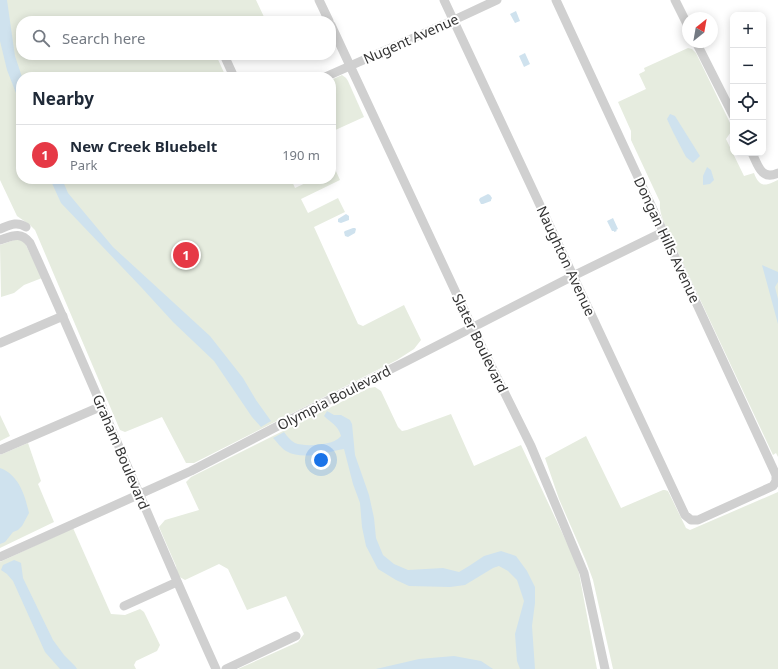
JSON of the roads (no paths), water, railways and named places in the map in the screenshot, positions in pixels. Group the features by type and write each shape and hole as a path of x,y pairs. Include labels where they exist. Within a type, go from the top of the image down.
{"street":[{"path":"319,0 327,16"},
{"name":"Naughton Avenue","path":"444,0 685,515 691,520"},
{"name":"Nugent Avenue","path":"336,72 497,0"},
{"name":"Dongan Hills Avenue","path":"556,0 776,475 776,481 773,486 698,520 691,520"},
{"path":"675,0 682,14"},
{"name":"Slater Boulevard","path":"336,36 472,328 531,446 584,572 605,669"},
{"path":"699,48 730,109"},
{"path":"226,60 232,72"},
{"path":"754,156 762,172 767,176 778,173"},
{"path":"0,229 13,223 22,224 26,227"},
{"name":"Olympia Boulevard","path":"0,557 191,471 573,276 663,232"},
{"name":"Graham Boulevard","path":"0,240 18,235 24,236 30,243 216,669"},
{"path":"0,343 63,316"},
{"path":"0,450 102,406"},
{"path":"124,606 177,582"},
{"path":"226,669 296,636"}],"water":[{"path":"0,0 7,0 15,56 20,72 16,72 16,93 7,70 0,41"},
{"path":"516,11 520,21 515,23 510,14"},
{"path":"525,53 530,64 524,67 519,56"},
{"path":"670,114 675,116 700,156 693,163 686,157 673,132 667,119"},
{"path":"707,167 711,170 714,180 710,184 703,185 703,176"},
{"path":"52,184 64,184 68,193 113,247 210,336 243,378 271,421 261,427 252,417 214,361 173,322 61,203"},
{"path":"488,194 492,198 491,201 481,204 479,200 480,198"},
{"path":"346,214 349,216 349,220 341,223 338,222 338,219"},
{"path":"613,218 618,229 614,232 607,221"},
{"path":"353,228 356,229 355,233 348,237 345,236 345,231"},
{"path":"762,265 778,272 778,282 775,287 778,299 778,324"},
{"path":"327,411 334,415 341,415 350,420 352,424 355,455 369,495 374,518 376,538 383,555 394,564 408,570 443,568 459,572 484,556 501,551 516,556 527,571 535,587 535,603 532,626 535,669 520,669 517,661 515,634 524,601 517,580 508,571 499,566 465,585 450,587 409,586 396,580 378,569 366,546 362,527 360,503 353,484 344,449 307,456 293,454 281,447 273,438 284,432 292,441 299,444 322,444 336,440 341,436 340,432 324,416"},
{"path":"0,468 12,475 20,486 29,513 22,526 13,532 5,542 0,544"},
{"path":"14,560 21,563 23,578 53,640 77,669 60,669 45,652 13,581 1,570 3,565"},
{"path":"454,656 481,661 493,669 376,669 419,659"}],"place":[{"name":"New Creek Bluebelt","path":"186,255"}]}
